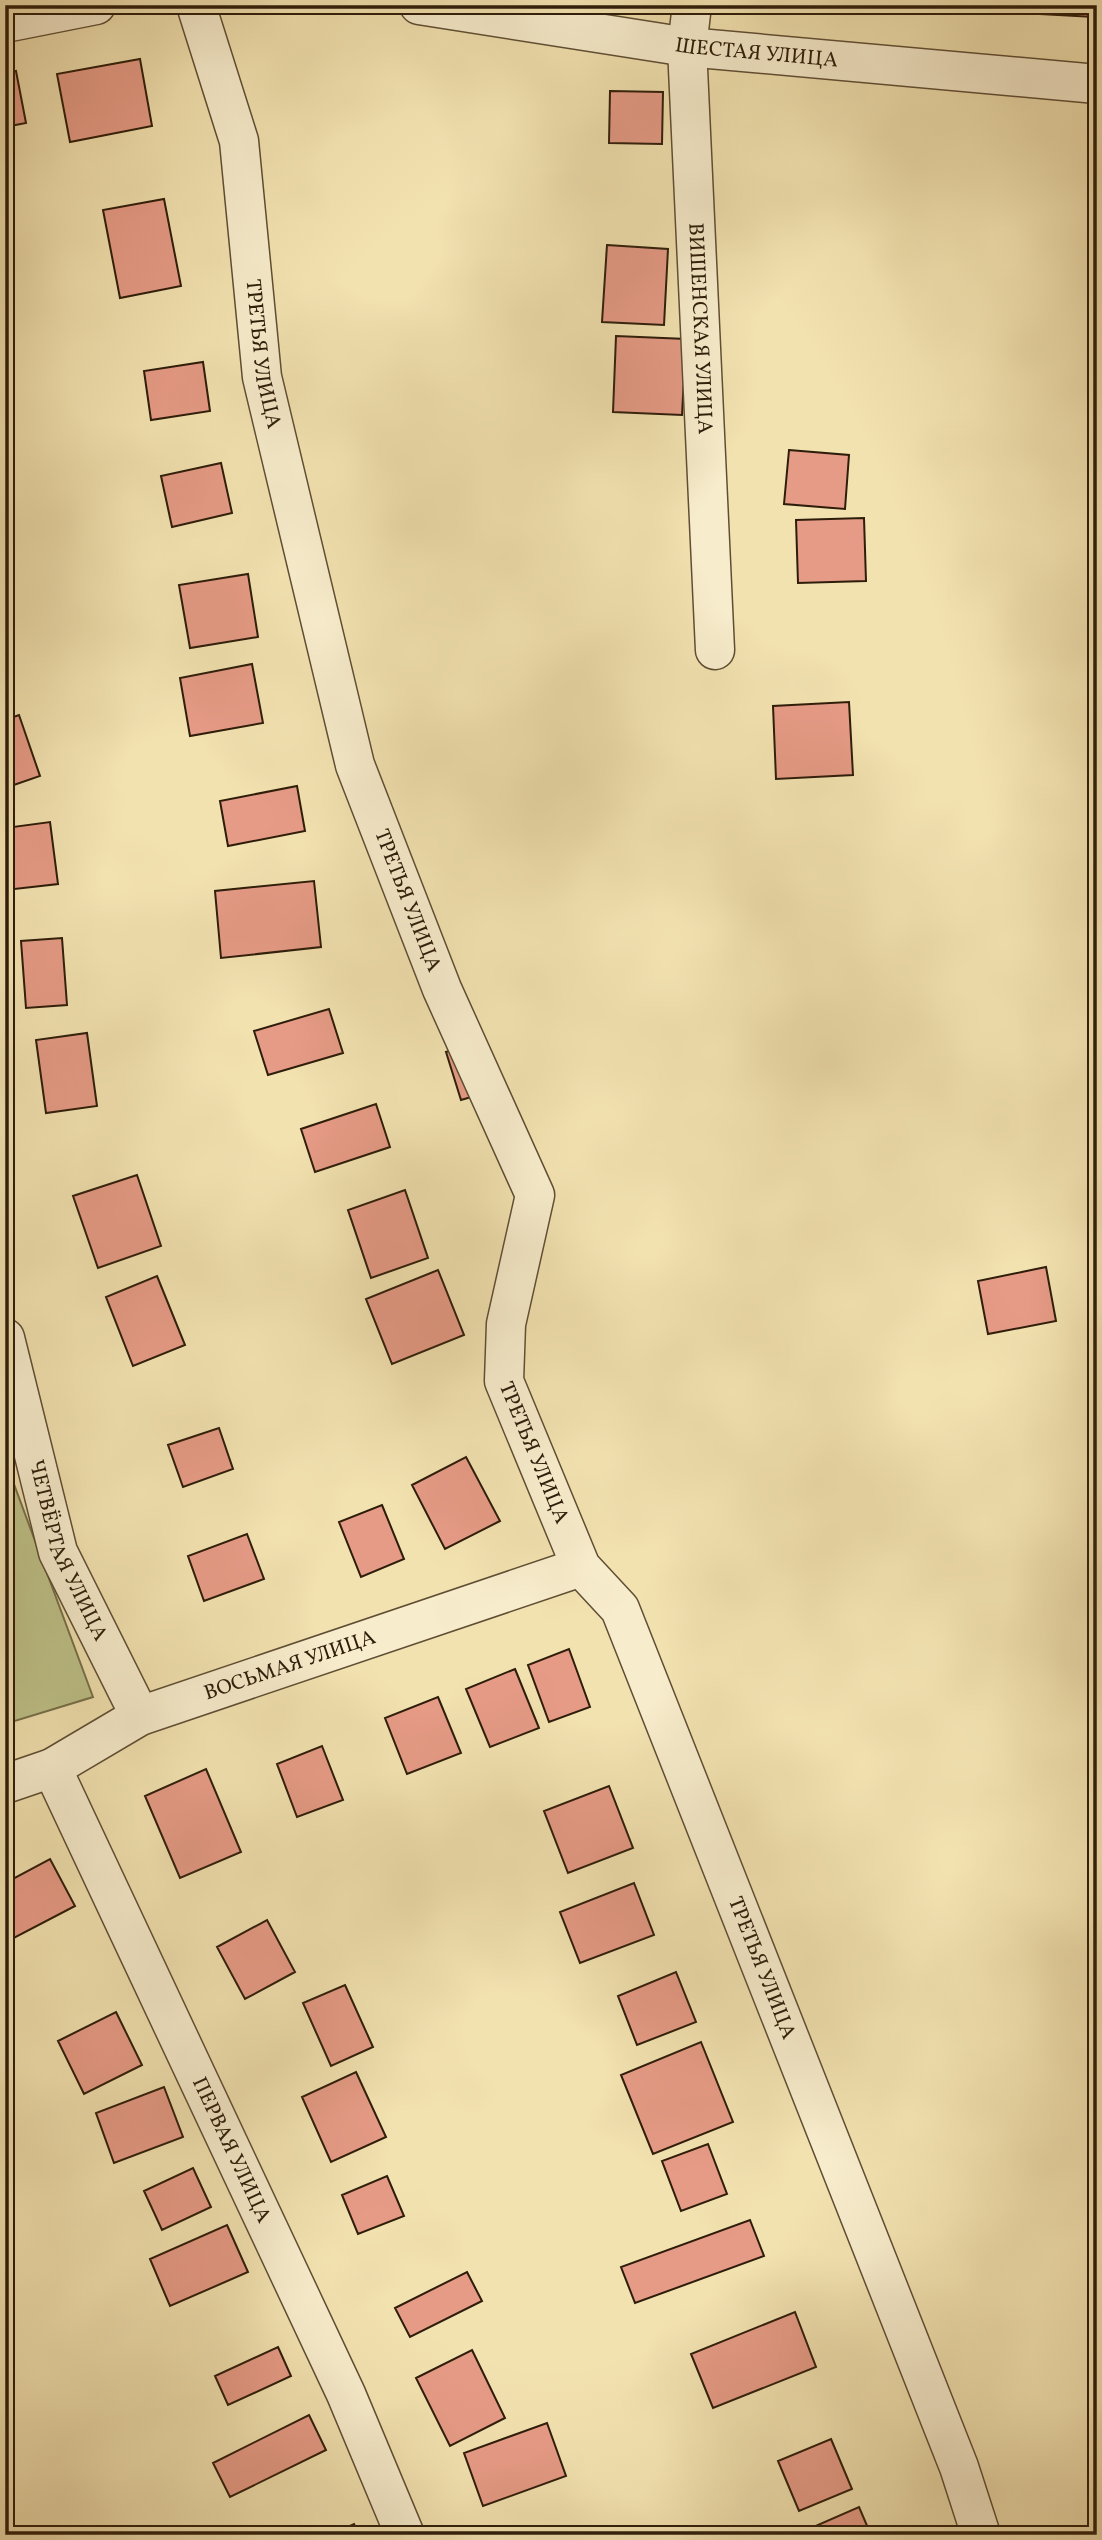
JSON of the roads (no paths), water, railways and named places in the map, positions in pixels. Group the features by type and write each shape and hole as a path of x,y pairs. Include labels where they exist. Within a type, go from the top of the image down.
{"street":[{"path":"5,23 96,5"},
{"name":"ТРЕТЬЯ УЛИЦА","path":"196,5 239,141 262,377 355,765 442,989 535,1195 506,1324 503,1381 582,1567 620,1609 959,2467 981,2535"},
{"name":"ШЕСТАЯ УЛИЦА","path":"419,5 687,47 1097,84"},
{"name":"ВИШЕНСКАЯ УЛИЦА","path":"692,5 687,47 715,650"},
{"name":"ЧЕТВЁРТАЯ УЛИЦА","path":"5,1338 58,1552 140,1716"},
{"name":"ВОСЬМАЯ УЛИЦА","path":"5,1783 52,1768 140,1716 582,1567"},
{"name":"ПЕРВАЯ УЛИЦА","path":"52,1768 340,2381 405,2535"}]}
